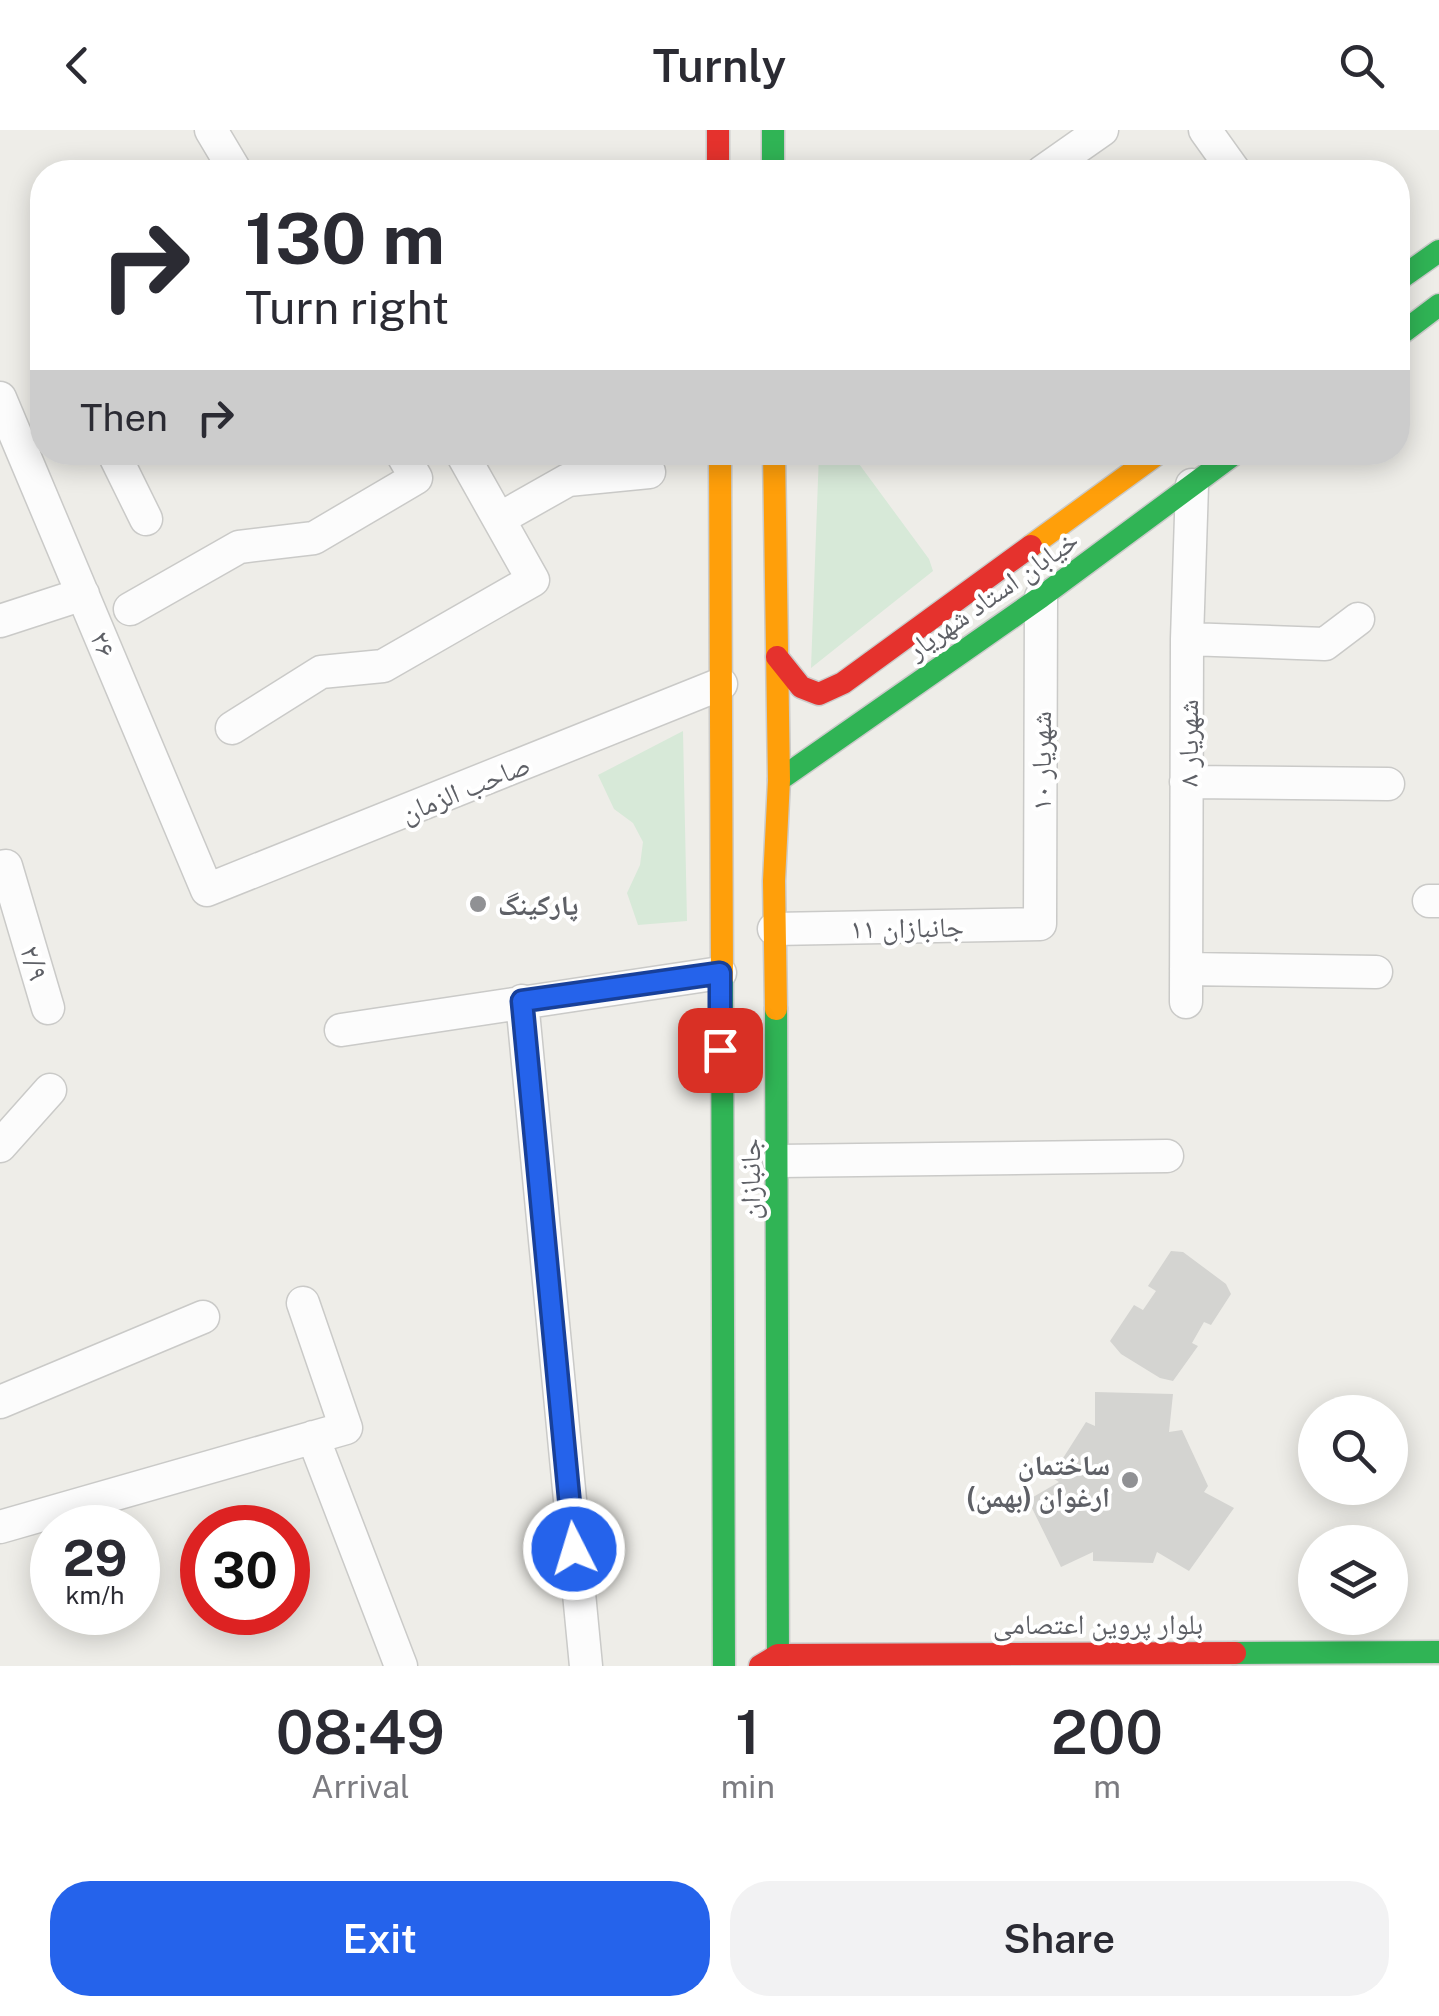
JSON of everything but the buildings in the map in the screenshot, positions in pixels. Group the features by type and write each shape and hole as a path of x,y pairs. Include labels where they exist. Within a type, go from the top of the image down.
{"street":[{"path":"211,130 229,160"},
{"path":"718,130 718,160"},
{"path":"773,130 773,160"},
{"path":"1059,160 1102,130"},
{"path":"1205,130 1226,160"},
{"path":"1410,272 1439,251"},
{"path":"1410,327 1439,306"},
{"name":"۲۶","path":"0,398 207,890"},
{"path":"119,465 146,520"},
{"path":"130,609 239,547 314,538 416,478 408,465"},
{"path":"232,728 321,672 383,666 533,580 468,465"},
{"name":"جانبازان","path":"720,465 724,1666"},
{"name":"جانبازان","path":"772,1662 779,1161 774,929 778,780 774,465"},
{"name":"خیابان استاد شهریار","path":"776,657 801,688 819,694 843,683 1142,465"},
{"name":"خیابان استاد شهریار","path":"778,780 1041,597 1220,465"},
{"path":"498,519 568,480 649,472"},
{"name":"شهریار ۸","path":"1192,486 1187,639 1186,985 1376,972"},
{"path":"0,621 83,594"},
{"name":"شهریار ۱۰","path":"1040,924 1041,597"},
{"path":"1187,639 1325,644 1358,619"},
{"name":"صاحب الزمان","path":"207,890 721,684"},
{"path":"1186,782 1388,784"},
{"name":"۲/۹","path":"0,867 6,866 48,1008"},
{"name":"۱۱ جانبازان","path":"774,929 1040,924"},
{"path":"341,1030 720,973"},
{"path":"522,1001 586,1666"},
{"path":"0,1146 50,1090"},
{"path":"779,1161 1166,1156"},
{"path":"0,1527 346,1428 303,1302"},
{"path":"0,1402 203,1317"},
{"path":"314,1437 401,1666"},
{"name":"بلوار پروین اعتصامی","path":"772,1662 1439,1652"}],"green space":[{"path":"819,465 860,465 929,559 933,571 811,668"},
{"path":"683,731 687,921 638,925 627,893 640,865 643,842 633,823 614,809 598,775"}],"traffic: fast":[{"path":"773,130 773,160"},
{"path":"1410,272 1439,251"},
{"path":"1410,327 1439,305"},
{"path":"779,780 1041,597 1219,465"},
{"path":"722,978 724,1666"},
{"path":"776,1009 778,1666"},
{"path":"1235,1653 1439,1652"}],"traffic: slow":[{"path":"720,465 722,978"},
{"path":"774,465 779,780 774,881 776,1009"},
{"path":"1031,546 1142,465"}],"traffic: jam":[{"path":"718,130 718,160"},
{"path":"777,657 801,687 819,694 843,683 1031,546"},
{"path":"760,1666 778,1655 1235,1653"}],"place":[{"name":"پارکینگ","path":"478,904"},
{"name":"ساختمان ارغوان (بهمن)","path":"1130,1480"}],"route":[{"path":"574,1549 522,1001 720,973 720,1050"}]}
